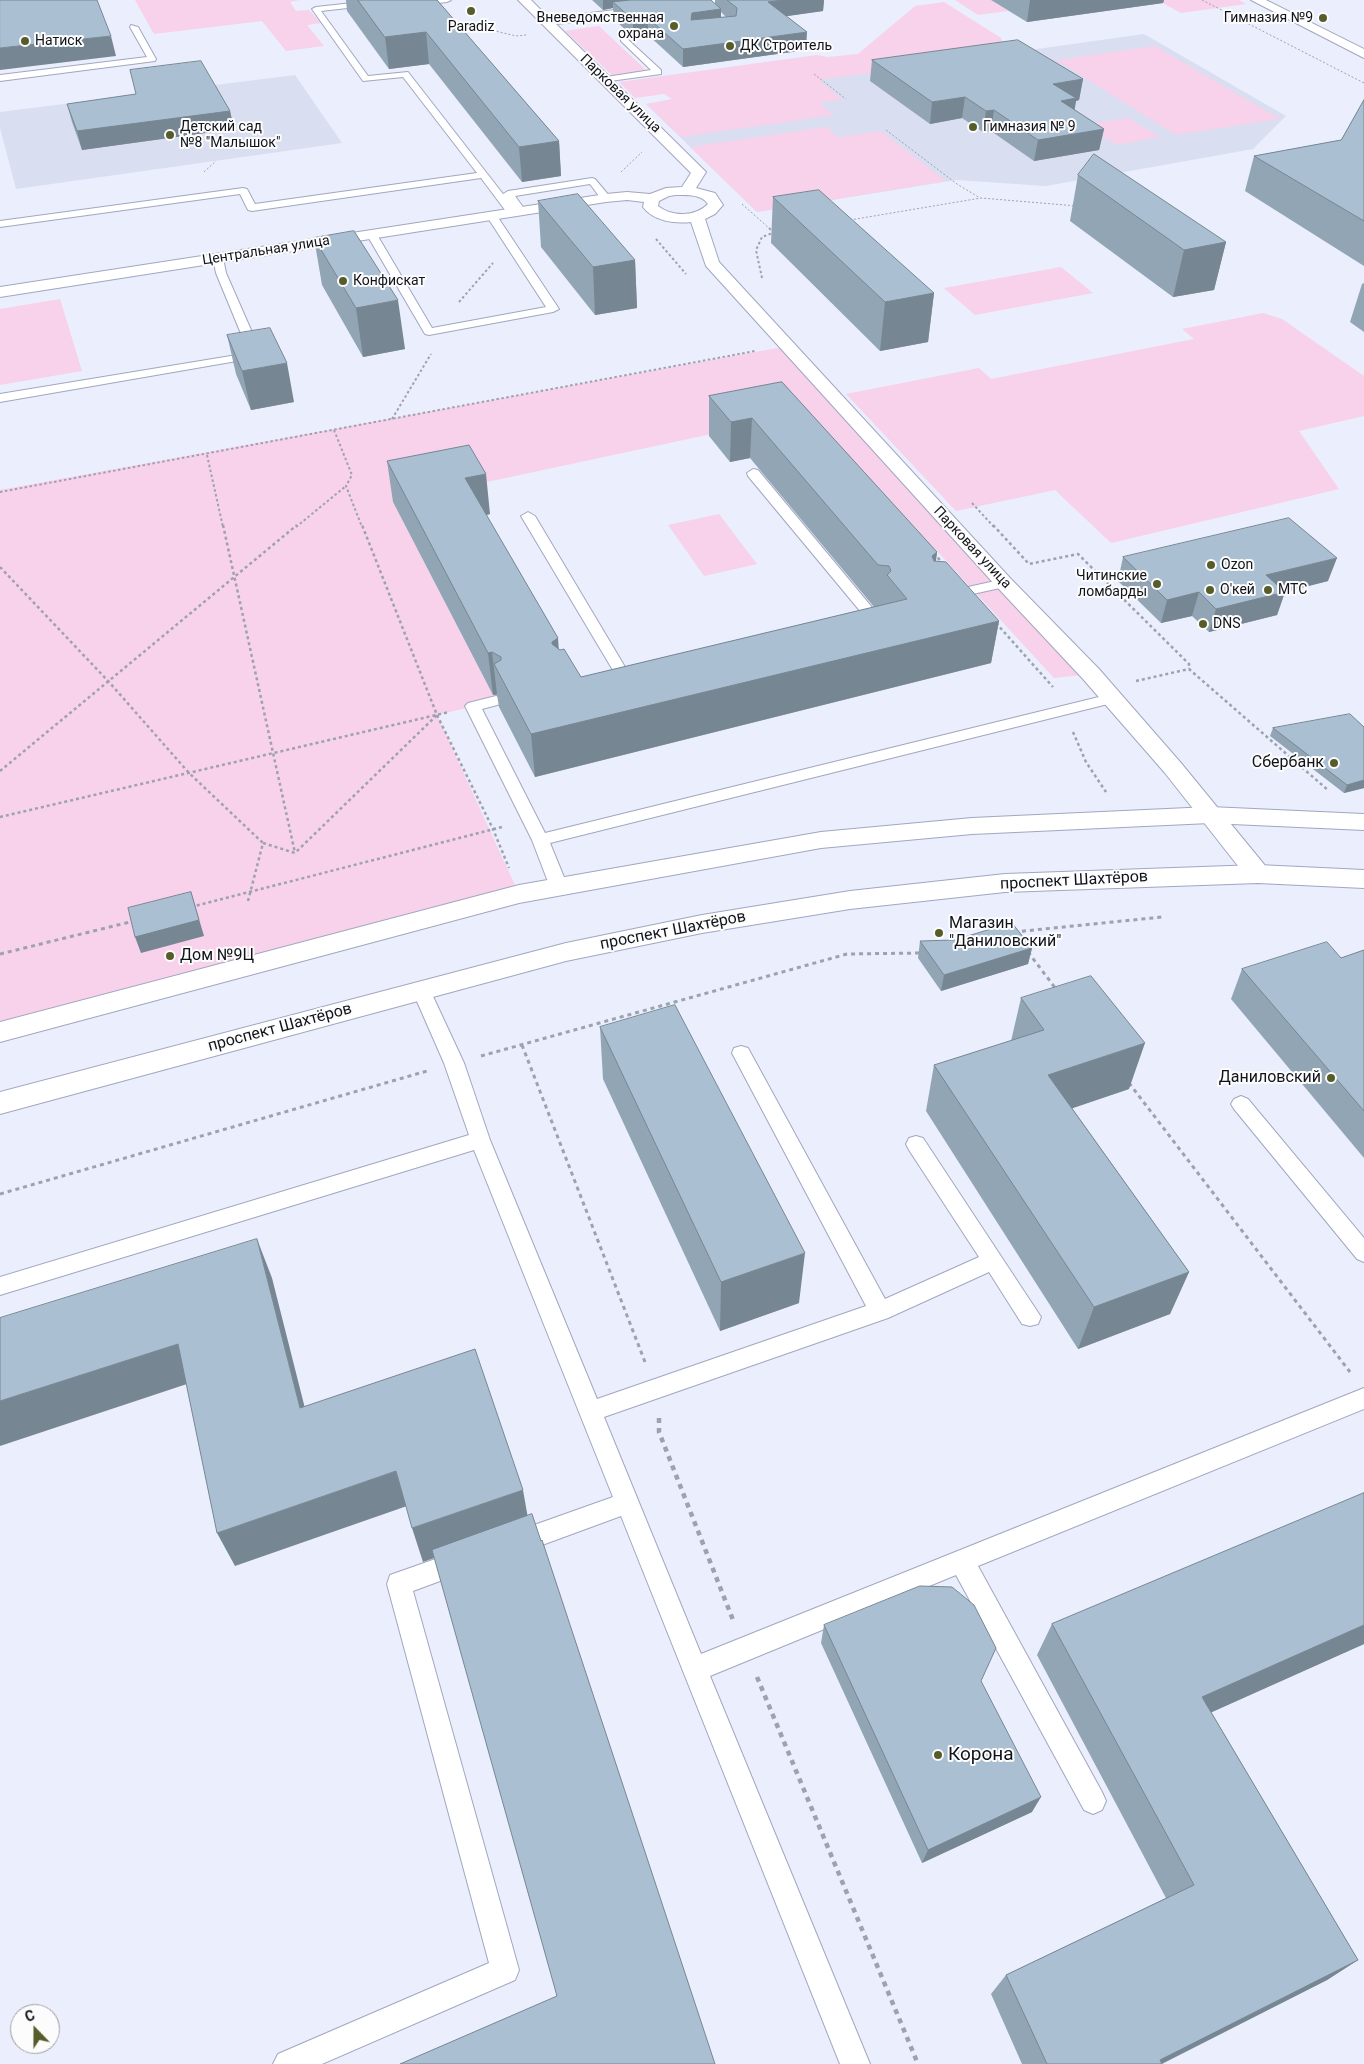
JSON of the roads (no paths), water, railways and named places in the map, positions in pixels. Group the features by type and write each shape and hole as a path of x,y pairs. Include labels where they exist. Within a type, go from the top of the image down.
{"street":[{"name":"Парковая улица","path":"524,0 700,172 687,191"},
{"path":"545,22 706,6 727,0"},
{"path":"1257,0 1364,54"},
{"path":"687,191 699,192 714,200 716,205 712,210 697,216 675,217 659,214 650,207 652,199 666,192 687,191"},
{"name":"Центральная улица","path":"0,292 606,198 627,196 652,199"},
{"name":"Парковая улица","path":"697,216 712,263 1173,768 1258,874"},
{"path":"0,1032 519,894 821,840 972,826 1210,815 1364,822"},
{"name":"проспект Шахтёров","path":"0,1103 566,952 702,924 850,900 1006,883 1258,874 1364,879"}],"lane":[{"path":"400,5 447,0"},
{"path":"384,4 376,2 316,9 366,79 406,74 484,175 516,211"},
{"path":"0,78 152,59 134,27"},
{"path":"606,80 658,72 624,39"},
{"path":"0,224 243,191 252,208 484,175"},
{"path":"516,211 508,194 592,181 606,198"},
{"path":"372,235 429,332 553,309 490,215"},
{"path":"0,398 256,354 221,273 218,258"},
{"path":"753,473 874,613 851,619"},
{"path":"528,516 626,671 602,676"},
{"path":"935,599 1004,583"},
{"path":"540,840 1106,694"},
{"path":"496,701 474,706 540,840 559,887"},
{"path":"421,990 454,1064 480,1140 855,2064"},
{"path":"741,1054 880,1311"},
{"path":"1241,1104 1364,1253"},
{"path":"0,1286 480,1140"},
{"path":"916,1144 1030,1317"},
{"path":"590,1412 880,1311 993,1261"},
{"path":"695,1669 1364,1398"},
{"path":"288,2064 505,1970 399,1584 627,1503"},
{"path":"962,1560 1093,1801"}],"place":[{"name":"Paradiz","path":"471,11"},
{"name":"Гимназия №9","path":"1323,18"},
{"name":"Вневедомственная охрана","path":"674,26"},
{"name":"Натиск","path":"25,41"},
{"name":"ДК Строитель","path":"730,46"},
{"name":"Гимназия № 9","path":"973,127"},
{"name":"Детский сад №8 \"Малышок\"","path":"170,135"},
{"name":"Конфискат","path":"343,281"},
{"name":"Ozon","path":"1211,565"},
{"name":"Читинские ломбарды","path":"1157,584"},
{"name":"О'кей","path":"1210,590"},
{"name":"МТС","path":"1268,590"},
{"name":"DNS","path":"1203,624"},
{"name":"Сбербанк","path":"1334,763"},
{"name":"Магазин \"Даниловский\"","path":"939,933"},
{"name":"Дом №9Ц","path":"170,956"},
{"name":"Даниловский","path":"1331,1078"},
{"name":"Корона","path":"938,1755"}]}
